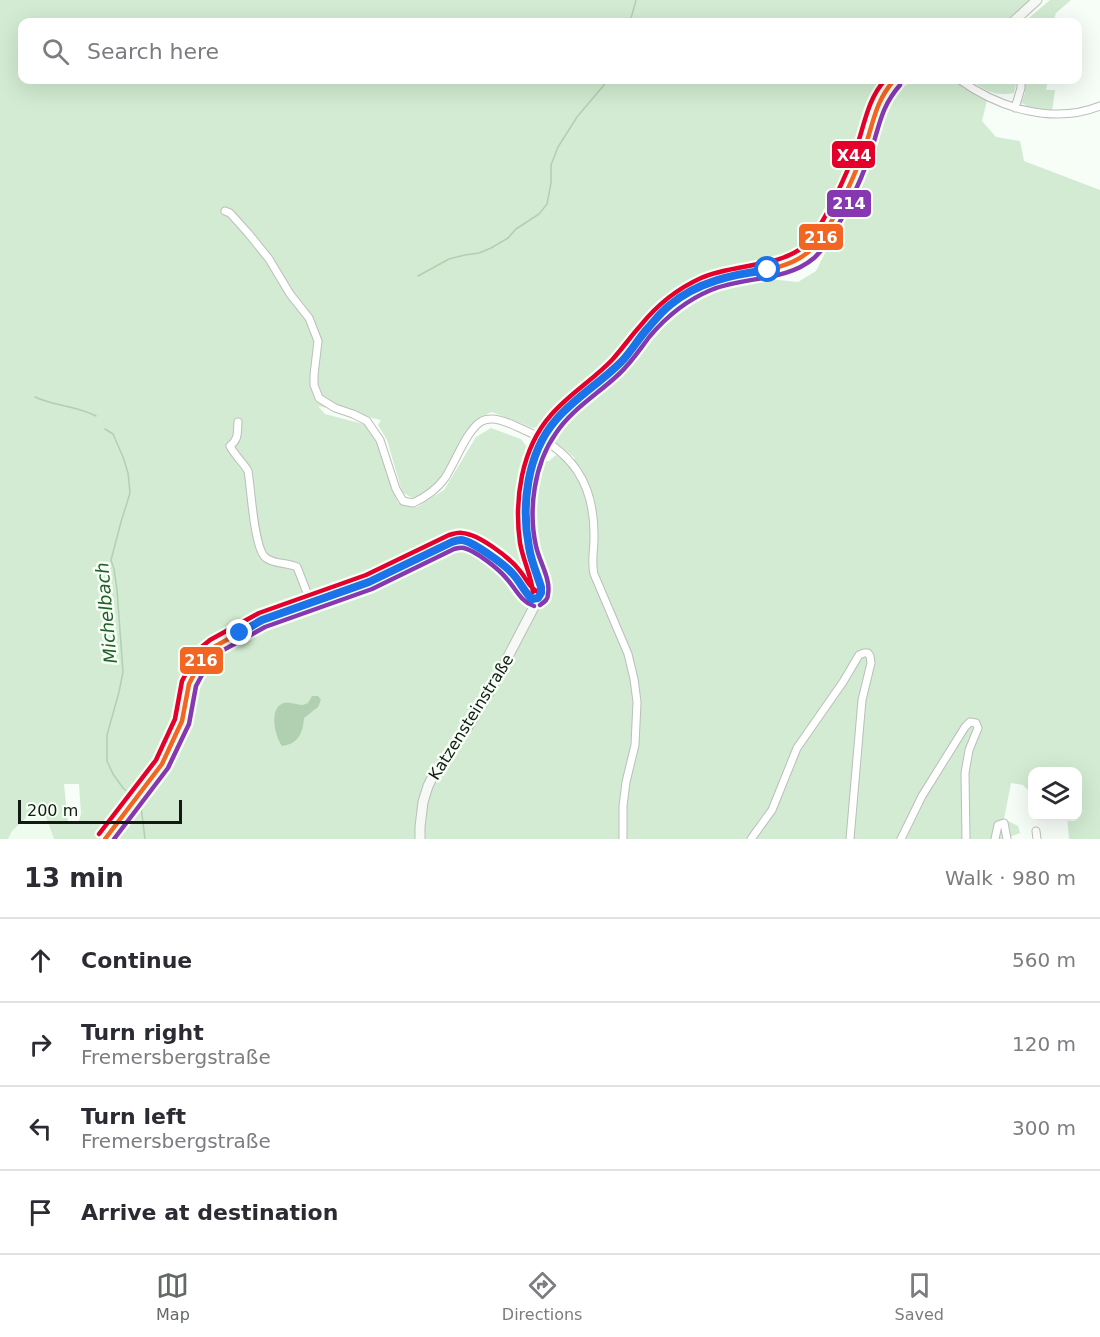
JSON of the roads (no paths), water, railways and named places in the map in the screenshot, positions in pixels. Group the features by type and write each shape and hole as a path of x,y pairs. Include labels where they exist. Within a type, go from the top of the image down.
{"main road":[{"path":"1017,18 1037,0"},
{"path":"105,839 162,764 182,721 189,684 204,655 262,620 369,582 452,542 461,540 473,544 507,568 532,599 540,596 541,587 529,548 525,519 528,484 533,462 542,440 555,421 623,359 646,329 670,304 702,285 728,276 768,270 797,260 815,246 825,233 847,189 863,150 879,99 891,84"},
{"name":"Katzensteinstraße","path":"420,839 423,802 428,786 490,691 536,599"}],"street":[{"path":"967,84 992,99 1031,112 1065,114 1086,112 1100,106"},
{"path":"1015,108 1021,84"},
{"path":"225,211 230,213 269,259 290,294 309,318 318,341 314,385 319,398 367,422 380,440 396,489 404,501 413,504 429,494 445,478 472,430 483,420 501,420 532,433 571,462 584,479 592,505 594,538 591,564 628,654 637,702 635,745 623,806 623,839"},
{"path":"238,422 237,437 230,446 248,471 257,541 261,554 273,562 297,567 311,603"},
{"path":"751,839 772,810 798,748 859,655 864,652 870,656 871,663 862,700 850,839"},
{"path":"901,839 922,796 970,722 976,723 978,728 969,750 965,773 966,839"},
{"path":"994,839 998,825 1004,823 1007,839"}],"waterway":[{"path":"631,18 636,0"},
{"path":"418,276 449,259 491,248 539,214 547,204 551,183 551,165 558,147 577,117 605,84"},
{"name":"Michelbach","path":"35,397 96,416"},
{"name":"Michelbach","path":"105,429 113,434 123,457 128,473 130,493 111,560 117,590 123,672 107,735 107,761 113,774 130,794"},
{"name":"Michelbach","path":"141,806 145,839"}]}
